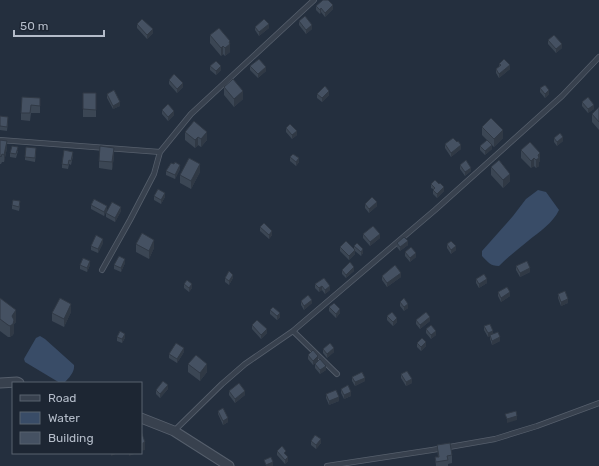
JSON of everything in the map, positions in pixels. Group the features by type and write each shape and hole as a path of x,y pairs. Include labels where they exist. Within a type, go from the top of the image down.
{"street":[{"path":"0,384 12,383"},
{"path":"142,418 174,431 229,466"}],"lane":[{"path":"102,270 154,174 160,152 191,114 314,0"},
{"path":"174,431 222,384 245,364 293,331 436,210 562,96 599,57"},
{"path":"0,140 160,152"},
{"path":"293,331 337,374"},
{"path":"327,466 495,439 599,404"}],"water":[{"path":"538,190 546,192 559,210 556,215 545,227 499,266 489,263 482,256 482,251 526,199"},
{"path":"40,336 45,339 74,365 73,372 65,382 58,382 25,362 24,359 36,338"}],"building":[{"path":"323,0 328,0 333,5 325,13 321,8 320,10 316,6"},
{"path":"305,16 312,25 306,30 299,21"},
{"path":"142,19 153,29 147,35 137,24"},
{"path":"264,19 269,24 259,32 255,27"},
{"path":"219,28 230,41 230,44 225,48 223,46 221,48 210,35"},
{"path":"554,35 562,44 556,49 548,40"},
{"path":"259,59 266,67 258,74 250,66"},
{"path":"504,59 510,65 499,74 496,69 501,65 499,64"},
{"path":"216,61 221,66 216,71 210,66"},
{"path":"174,74 183,83 177,89 169,80"},
{"path":"233,79 243,91 234,99 224,87"},
{"path":"545,85 549,90 545,94 540,88"},
{"path":"325,86 329,91 322,98 317,94"},
{"path":"114,90 120,102 113,106 107,94"},
{"path":"83,93 96,93 96,110 83,109"},
{"path":"22,97 40,98 40,106 31,105 30,113 21,113"},
{"path":"588,97 594,105 588,109 582,102"},
{"path":"168,104 174,111 168,117 162,110"},
{"path":"599,107 599,122 592,114"},
{"path":"0,116 8,117 7,127 0,126"},
{"path":"491,118 503,130 494,139 482,127"},
{"path":"194,121 207,132 201,139 198,137 195,140 185,132"},
{"path":"290,124 297,131 292,135 286,128"},
{"path":"560,133 563,137 557,142 554,138"},
{"path":"453,138 461,145 451,153 445,144"},
{"path":"0,140 7,141 4,155 2,154 1,157 0,156"},
{"path":"487,140 492,145 485,151 480,146"},
{"path":"530,142 540,153 538,155 539,158 536,160 534,158 531,161 521,150"},
{"path":"12,146 18,147 16,154 10,153"},
{"path":"100,146 114,148 112,162 99,161"},
{"path":"26,147 36,148 35,158 25,157"},
{"path":"64,150 73,152 71,161 69,160 68,165 62,164"},
{"path":"293,154 299,158 296,162 290,157"},
{"path":"189,158 200,164 191,181 180,175"},
{"path":"466,160 471,168 465,172 460,165"},
{"path":"499,160 510,174 503,180 491,167"},
{"path":"175,162 180,165 175,175 166,171 171,163 174,164"},
{"path":"435,180 444,187 437,194 433,190 435,188 431,184"},
{"path":"158,189 165,193 161,200 154,196"},
{"path":"372,197 377,202 369,209 365,204"},
{"path":"94,199 107,206 104,212 91,205"},
{"path":"13,200 20,201 19,207 12,205"},
{"path":"112,202 121,207 115,218 106,213"},
{"path":"264,223 272,231 269,235 260,227"},
{"path":"373,226 380,234 370,242 363,234"},
{"path":"142,233 154,240 149,251 136,244"},
{"path":"96,235 103,239 98,249 91,246"},
{"path":"404,237 408,241 400,247 397,243"},
{"path":"346,241 355,250 349,256 340,247"},
{"path":"451,241 456,246 451,250 447,244"},
{"path":"357,243 363,249 361,252 354,246"},
{"path":"411,247 416,253 410,258 405,252"},
{"path":"119,256 125,259 121,268 114,265"},
{"path":"83,258 90,261 87,268 80,265"},
{"path":"527,261 530,268 520,273 516,266"},
{"path":"350,262 354,267 346,275 342,270"},
{"path":"395,265 401,273 387,283 382,276"},
{"path":"229,271 233,275 229,281 225,278"},
{"path":"484,274 487,279 479,284 476,279"},
{"path":"324,278 330,286 325,290 322,286 319,288 315,284"},
{"path":"187,280 192,284 189,288 184,284"},
{"path":"507,287 510,292 501,298 498,292"},
{"path":"565,291 568,299 561,302 558,294"},
{"path":"308,295 312,300 304,306 301,301"},
{"path":"0,298 16,310 12,316 14,320 13,324 10,326 0,319"},
{"path":"60,298 71,304 64,319 52,313"},
{"path":"404,298 408,304 404,307 400,302"},
{"path":"334,303 340,309 336,314 329,307"},
{"path":"273,307 280,313 277,316 270,310"},
{"path":"392,312 397,318 393,322 387,316"},
{"path":"426,312 430,317 420,325 416,320"},
{"path":"257,320 267,329 261,335 252,325"},
{"path":"490,324 493,331 488,333 484,326"},
{"path":"431,325 436,331 431,335 426,329"},
{"path":"120,331 125,334 122,339 117,337"},
{"path":"498,332 500,337 492,341 490,335"},
{"path":"422,338 426,342 421,347 417,343"},
{"path":"176,343 184,348 177,359 169,354"},
{"path":"330,343 334,348 327,354 323,349"},
{"path":"313,350 318,356 313,361 308,355"},
{"path":"196,355 207,364 200,373 188,364"},
{"path":"320,359 326,366 320,370 315,364"},
{"path":"407,371 412,379 406,382 401,374"},
{"path":"362,372 365,378 355,382 352,377"},
{"path":"163,381 168,385 160,394 156,390"},
{"path":"239,383 245,391 235,399 229,391"},
{"path":"348,385 351,392 344,395 341,389"},
{"path":"336,390 339,397 329,401 326,394"},
{"path":"223,408 228,418 223,421 218,411"},
{"path":"516,411 517,416 507,419 505,414"},
{"path":"142,434 145,442 142,444"},
{"path":"315,435 321,439 316,445 311,441"},
{"path":"450,443 452,455 447,456 448,460 436,462 435,457 439,457 437,445"},
{"path":"282,446 286,451 284,453 288,457 285,460 277,451"},
{"path":"271,457 273,462 266,465 264,460"}]}
